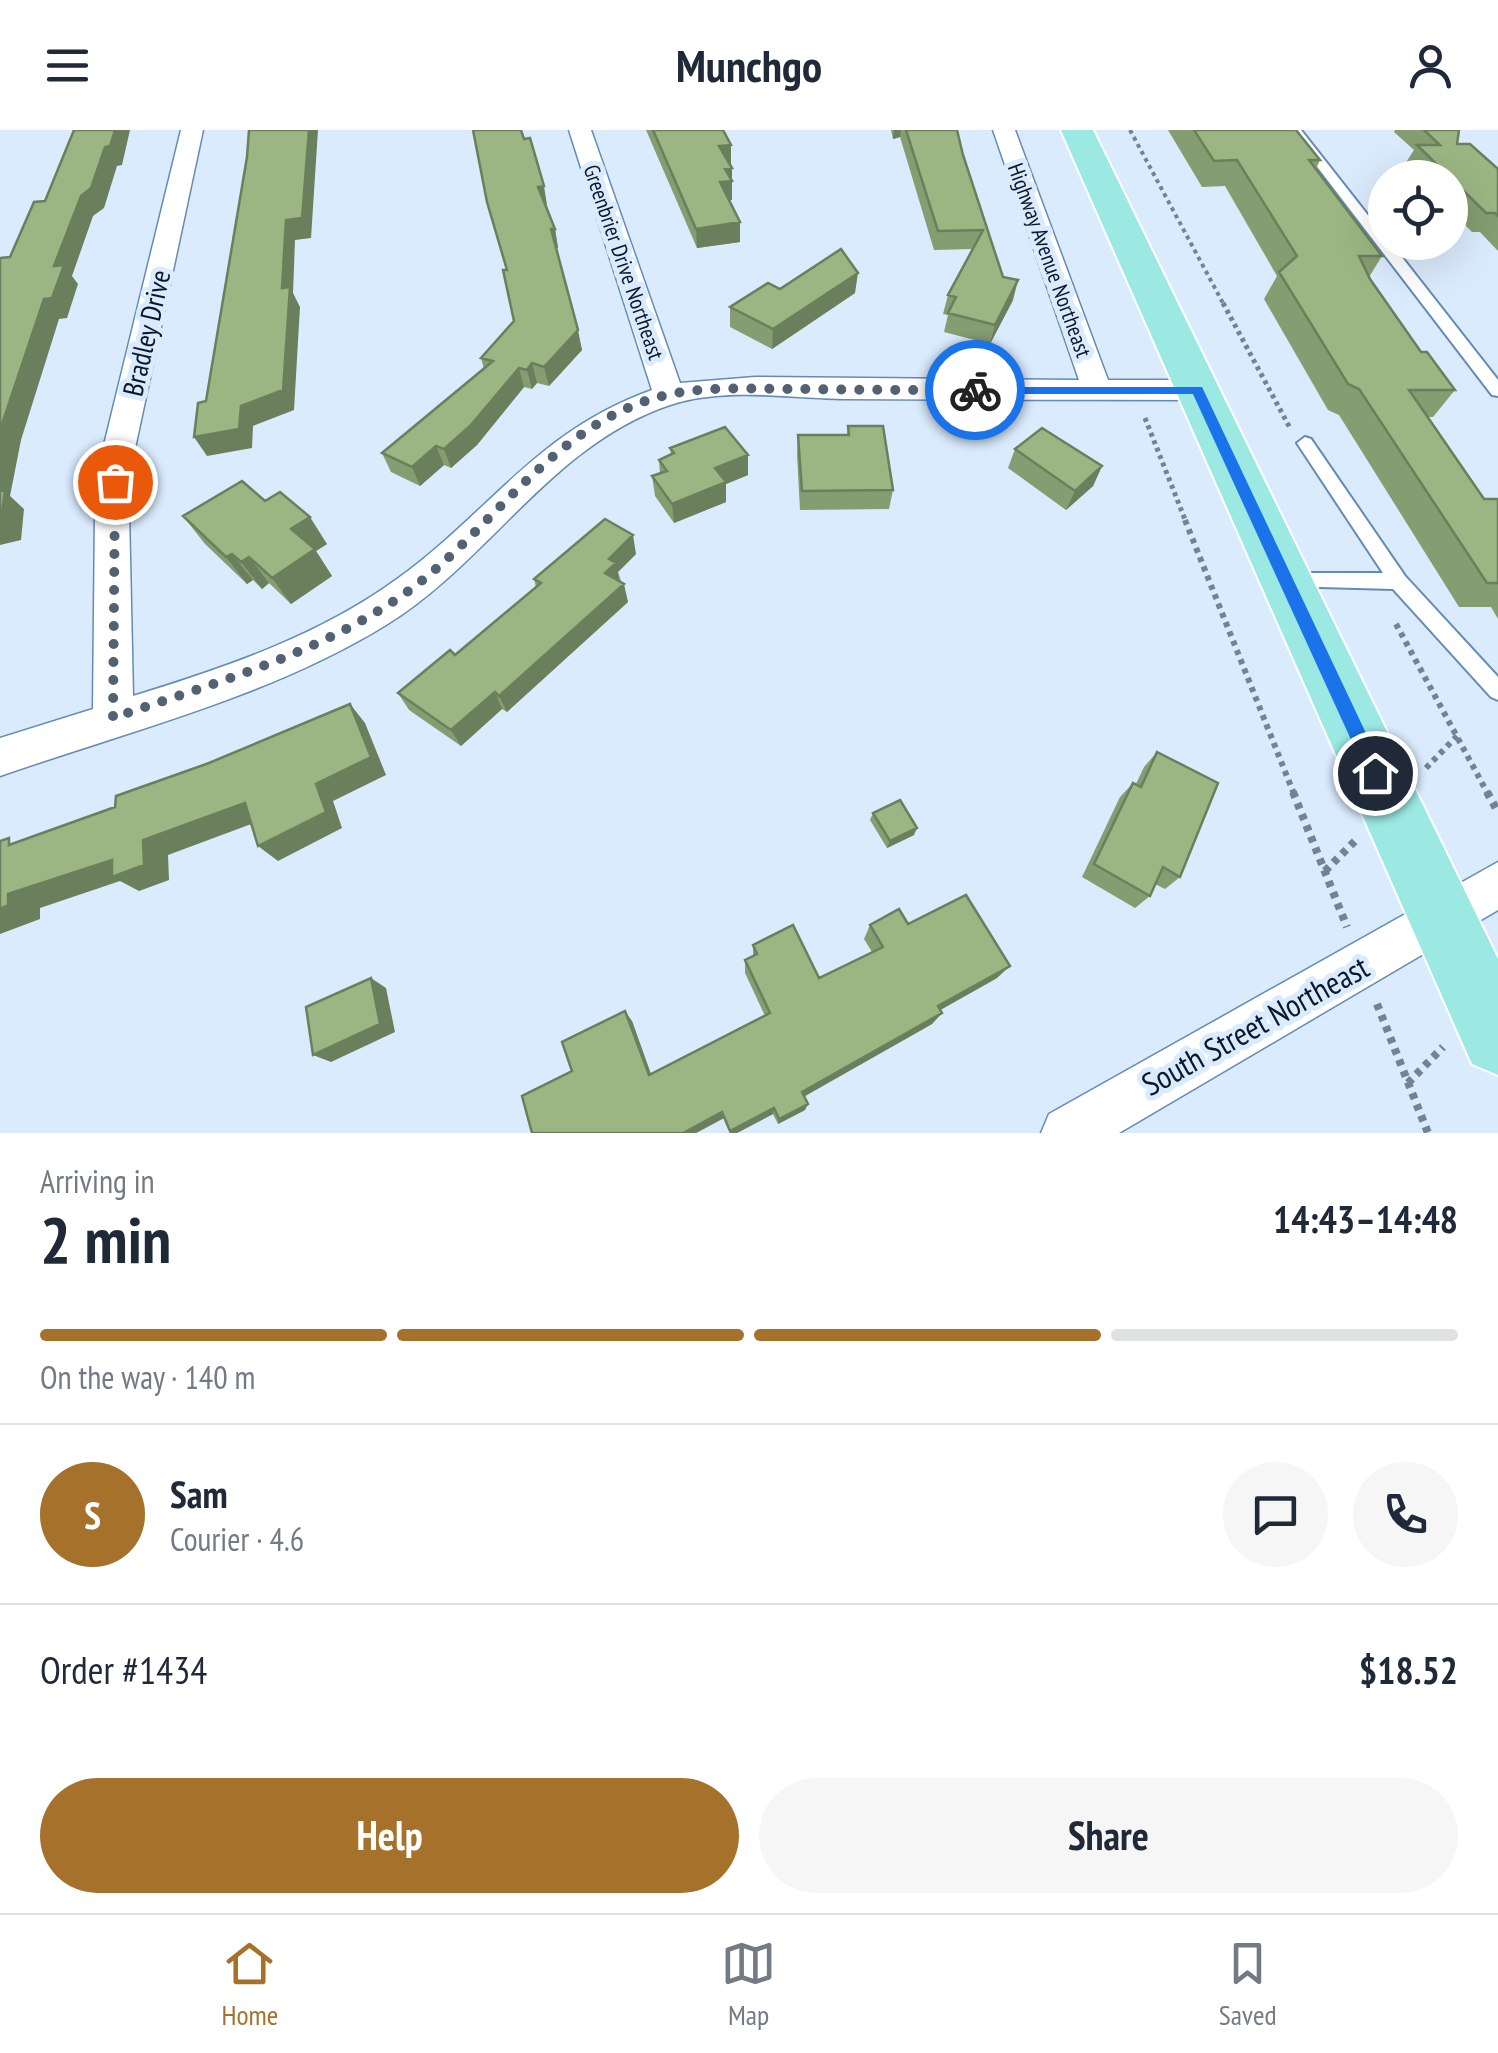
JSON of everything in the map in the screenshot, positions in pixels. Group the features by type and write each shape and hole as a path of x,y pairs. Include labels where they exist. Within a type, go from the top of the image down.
{"highway":[{"path":"1077,130 1286,581 1471,902 1498,1038"}],"street":[{"name":"Bradley Drive","path":"113,718 112,511 118,453 192,130"},
{"name":"Greenbrier Drive Northeast","path":"580,130 669,394"},
{"name":"Highway Avenue Northeast","path":"1004,130 1097,390"},
{"path":"0,756 298,654 374,614 405,594 544,464 582,434 669,394 769,389 1198,390"},
{"name":"South Street Northeast","path":"1068,1133 1471,902"}],"lane":[{"path":"1294,130 1498,391"},
{"path":"1305,443 1398,581 1498,691"},
{"path":"1286,581 1398,581"}],"path":[{"path":"1134,390 1428,1133"}],"building":[{"path":"74,130 115,130 91,188 81,196 54,266 64,265 52,298 44,299 0,435 0,258 10,257 34,202 45,201"},
{"path":"249,130 309,130 302,218 286,220 282,288 290,287 283,390 241,406 239,429 194,437 198,403 206,401"},
{"path":"473,130 521,130 524,139 530,138 544,186 538,187 555,229 551,229 578,330 544,367 532,363 527,370 519,368 470,426 444,449 436,446 412,467 382,453 493,361 481,358 514,321 503,270 507,270 487,202"},
{"path":"653,130 723,130 731,145 719,146 732,168 725,169 732,181 720,182 740,222 696,229"},
{"path":"906,130 957,130 1003,277 1018,280 995,325 948,313 956,297 948,295 983,230 938,231"},
{"path":"1194,130 1296,130 1320,160 1309,160 1368,238 1368,256 1359,256 1370,279 1421,352 1427,352 1455,390 1409,390 1484,499 1498,499 1498,583 1487,583 1359,389 1348,384 1279,272 1297,256 1237,160 1214,161"},
{"path":"1424,130 1459,130 1457,144 1470,144 1498,169 1498,216 1486,213 1468,195 1468,160 1432,160 1417,145 1440,145"},
{"path":"841,249 858,273 773,329 730,307 768,283 780,289"},
{"path":"848,426 883,426 893,490 802,491 798,435 849,435"},
{"path":"725,427 748,455 715,468 726,482 672,504 652,476 667,471 659,460 674,453 670,448"},
{"path":"1042,428 1102,466 1075,491 1015,449"},
{"path":"242,481 265,501 280,492 310,517 291,529 315,549 272,578 249,557 241,562 232,554 226,557 183,516"},
{"path":"5,490 1,521 0,521 0,491"},
{"path":"605,519 633,535 609,559 616,563 605,573 624,584 499,696 495,692 451,730 398,693 450,650 455,655 541,583 534,579"},
{"path":"350,704 371,757 316,784 326,812 258,846 245,803 143,840 144,865 112,877 112,860 8,894 8,905 0,909 0,841 9,838 9,845 115,807 116,796 209,763"},
{"path":"1157,752 1218,783 1180,877 1163,867 1150,896 1094,864 1133,783 1141,787"},
{"path":"900,800 917,828 890,841 873,813"},
{"path":"966,895 1010,966 938,1006 942,1013 802,1092 808,1104 779,1119 774,1108 730,1131 722,1112 683,1133 532,1133 522,1096 572,1071 562,1042 625,1011 649,1075 770,1013 745,960 757,954 753,945 793,925 819,978 883,947 870,925 899,909 908,924"},
{"path":"371,978 380,1024 313,1055 306,1007"}],"way so far":[{"path":"115,482 113,718 298,654 374,614 405,594 544,464 582,434 669,394 769,389 975,390"}],"route":[{"path":"975,390 1198,390 1375,773"}]}
